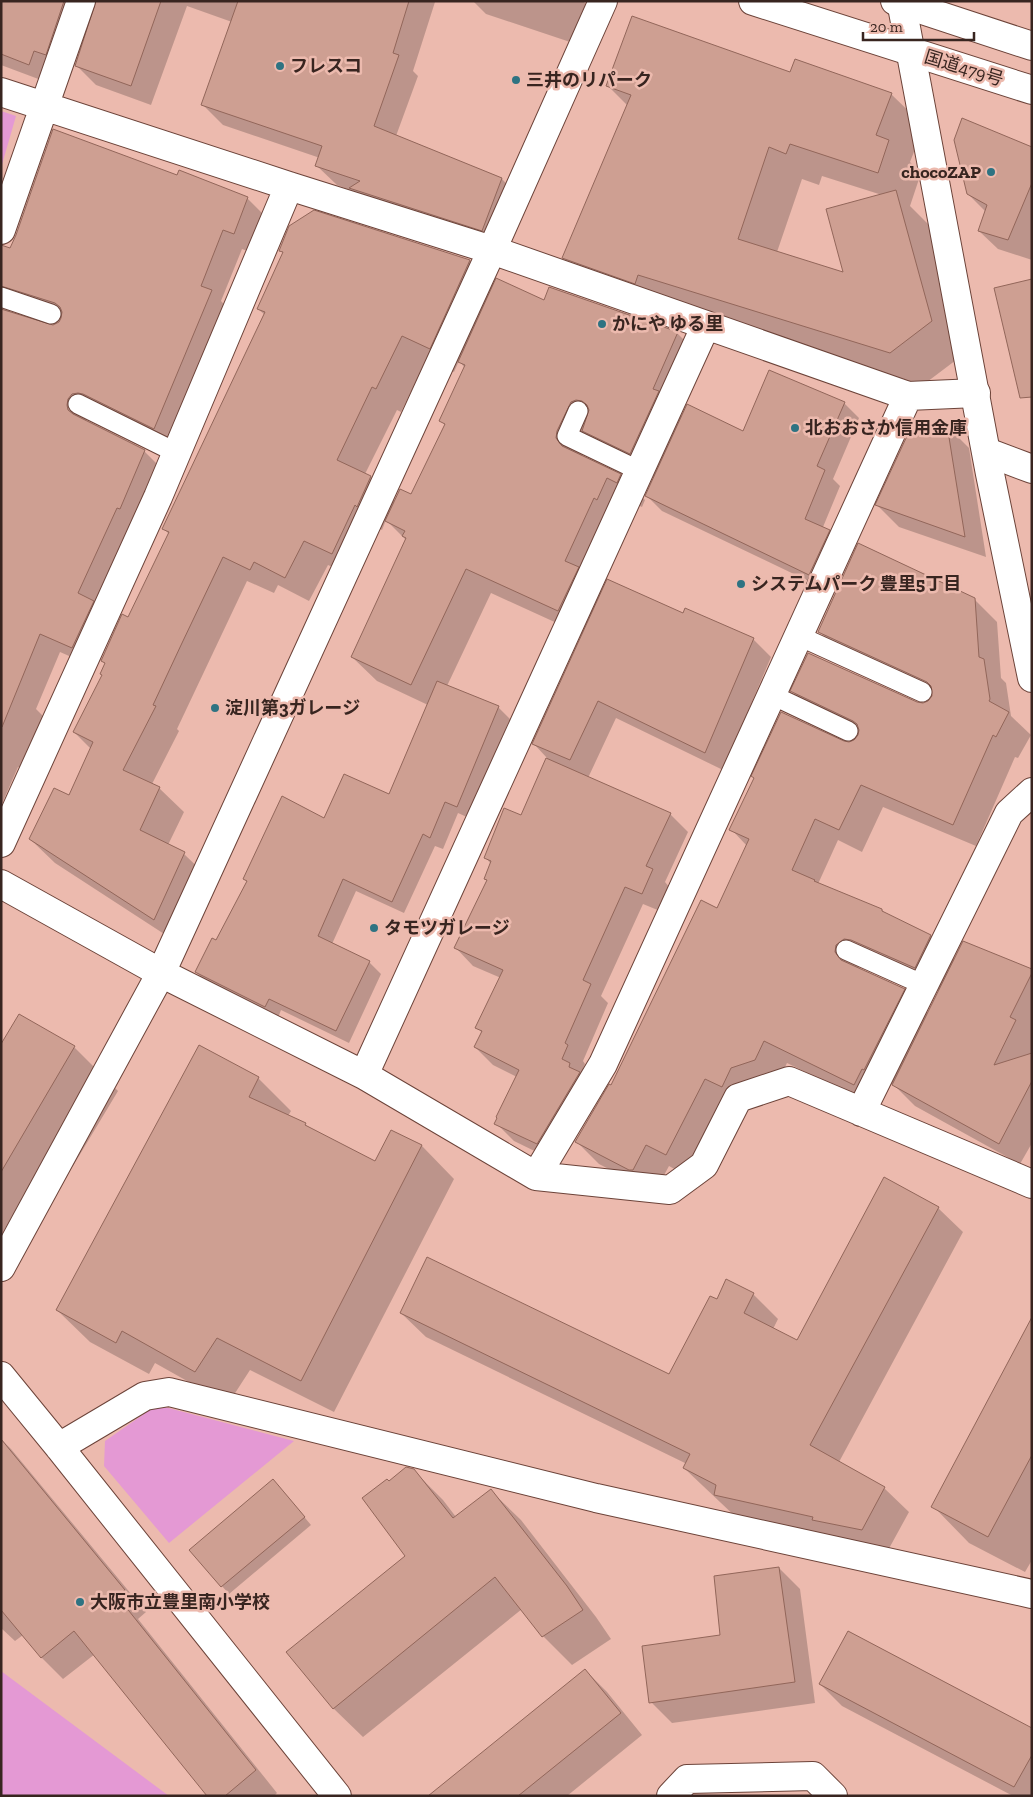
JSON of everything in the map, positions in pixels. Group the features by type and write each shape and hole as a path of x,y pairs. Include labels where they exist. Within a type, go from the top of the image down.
{"main road":[{"path":"1,230 81,1"},
{"path":"1,1267 161,973 492,250 603,1"},
{"name":"国道479号","path":"753,1 1032,90"},
{"path":"899,2 1032,678"},
{"path":"899,2 1032,46"},
{"path":"1,92 492,250 908,396 976,392"},
{"path":"1,843 158,498 289,186"},
{"path":"364,1075 706,325"},
{"path":"536,1176 603,1064 908,396"},
{"path":"987,452 1032,469"},
{"path":"861,1112 1009,813 1032,792"},
{"path":"1,884 161,973 364,1075 536,1176 670,1190 704,1165 738,1098 789,1081 1032,1184"},
{"path":"1,1376 337,1796"},
{"path":"59,1447 145,1396 169,1392 596,1498 1032,1594"},
{"path":"671,1796 687,1779 813,1776 833,1796"}],"lane":[{"path":"1,297 51,314"},
{"path":"78,404 177,452"},
{"path":"578,411 567,436 640,470"},
{"path":"799,636 922,692"},
{"path":"772,695 848,731"},
{"path":"846,950 924,985"}],"shaded area":[{"path":"1,111 16,116 1,168"},
{"path":"157,1405 294,1441 169,1543 104,1466 105,1441"},
{"path":"1,1671 169,1796 1,1796"}],"building":[{"path":"1,1 64,1 46,55 34,51 29,65 1,54"},
{"path":"96,1 161,1 131,86 75,66"},
{"path":"238,1 409,1 393,53 399,55 374,126 502,178 482,231 349,188 360,181 315,166 322,146 201,105"},
{"path":"632,16 790,72 795,59 892,93 876,135 889,140 878,173 790,144 786,154 769,147 738,239 843,272 826,209 896,190 932,321 890,353 638,275 635,284 562,258 631,95 606,86"},
{"path":"962,118 1032,147 1032,183 1008,240 978,231 987,205 967,194 954,140"},
{"path":"53,129 177,175 179,170 248,197 234,234 223,230 201,286 212,290 154,429 83,394 72,394 68,399 68,410 73,414 145,450 120,509 117,508 78,593 94,601 72,648 40,634 2,727 1,309 53,325 59,322 62,312 55,303 1,286 1,245 10,248 16,235"},
{"path":"314,210 470,260 430,349 402,336 376,389 372,387 337,460 371,476 332,554 304,541 285,578 254,562 250,570 223,557 153,705 156,706 123,770 160,787 140,830 185,852 154,920 29,839 54,788 69,795 93,742 73,732 102,675 100,674 105,663 101,661 122,614 128,617 169,532 162,529 265,312 257,309 283,252 279,251 289,226"},
{"path":"496,278 544,300 549,287 678,332 653,389 659,391 630,454 582,431 589,410 582,401 576,400 571,402 557,431 556,438 562,446 621,474 617,483 607,478 597,500 594,498 565,561 579,567 558,611 466,569 411,685 351,657 406,538 402,536 405,531 385,521 400,489 411,494 445,424 439,421 465,365 458,362"},
{"path":"1032,279 1032,397 1020,398 994,288"},
{"path":"769,370 845,402 817,466 825,470 805,519 830,530 809,575 645,496 687,404 743,431"},
{"path":"914,421 947,425 965,537 875,505"},
{"path":"858,543 975,598 979,657 984,659 989,701 1009,712 996,737 993,735 953,825 861,785 839,830 815,819 792,870 882,909 882,911 931,935 915,968 851,940 844,939 836,945 835,952 841,960 905,989 864,1070 862,1069 854,1085 764,1041 755,1060 731,1068 722,1087 705,1079 666,1155 646,1145 633,1170 629,1170 575,1142 609,1084 611,1085 701,900 717,908 749,839 729,830 754,778 751,776 781,712 844,741 854,740 858,735 857,724 853,721 790,691 808,653 917,702 923,703 928,701 932,696 931,686 927,682 818,632"},
{"path":"607,579 683,613 685,608 754,638 705,753 598,701 570,760 532,744"},
{"path":"437,681 499,706 457,807 445,802 430,838 423,834 392,902 343,879 318,936 370,961 336,1031 269,999 265,1007 195,972 212,938 216,940 247,881 243,879 282,796 324,818 344,774 389,794"},
{"path":"546,758 671,813 646,866 653,869 642,894 625,887 583,980 591,984 565,1043 568,1045 562,1059 570,1063 569,1067 580,1072 537,1144 494,1124 519,1070 474,1047 482,1031 475,1028 503,970 454,948 487,880 484,879 491,861 484,858 504,808 521,815"},
{"path":"963,941 1032,969 1032,973 1010,1017 1016,1020 994,1065 1032,1053 1032,1081 999,1144 892,1085"},
{"path":"19,1014 75,1046 1,1172 1,1044"},
{"path":"199,1045 259,1077 249,1097 306,1123 305,1125 375,1161 391,1130 422,1145 301,1381 217,1338 195,1372 122,1331 116,1343 56,1310"},
{"path":"884,1177 939,1207 810,1445 885,1487 862,1530 812,1520 813,1517 714,1495 716,1485 683,1468 690,1454 400,1313 427,1257 669,1374 710,1296 717,1299 726,1279 754,1293 744,1313 797,1340"},
{"path":"1032,1317 1032,1455 988,1537 931,1507"},
{"path":"1,1439 125,1590 117,1596 256,1770 225,1796 207,1796 74,1631 41,1658 1,1610"},
{"path":"406,1467 414,1469 453,1518 491,1489 567,1586 583,1610 542,1637 495,1577 333,1709 286,1652 405,1556 362,1498 387,1479 389,1481"},
{"path":"273,1479 305,1517 221,1587 189,1550"},
{"path":"779,1567 795,1682 649,1703 642,1646 720,1635 714,1576"},
{"path":"848,1631 1032,1728 1032,1755 1014,1787 819,1684"},
{"path":"585,1669 621,1713 518,1796 428,1796"}],"place":[{"name":"フレスコ","path":"280,66"},
{"name":"三井のリパーク","path":"516,80"},
{"name":"chocoZAP","path":"991,172"},
{"name":"かにや ゆる里","path":"602,324"},
{"name":"北おおさか信用金庫","path":"795,428"},
{"name":"システムパーク 豊里5丁目","path":"741,584"},
{"name":"淀川第3ガレージ","path":"215,708"},
{"name":"タモツガレージ","path":"374,928"},
{"name":"大阪市立豊里南小学校","path":"80,1602"}]}
